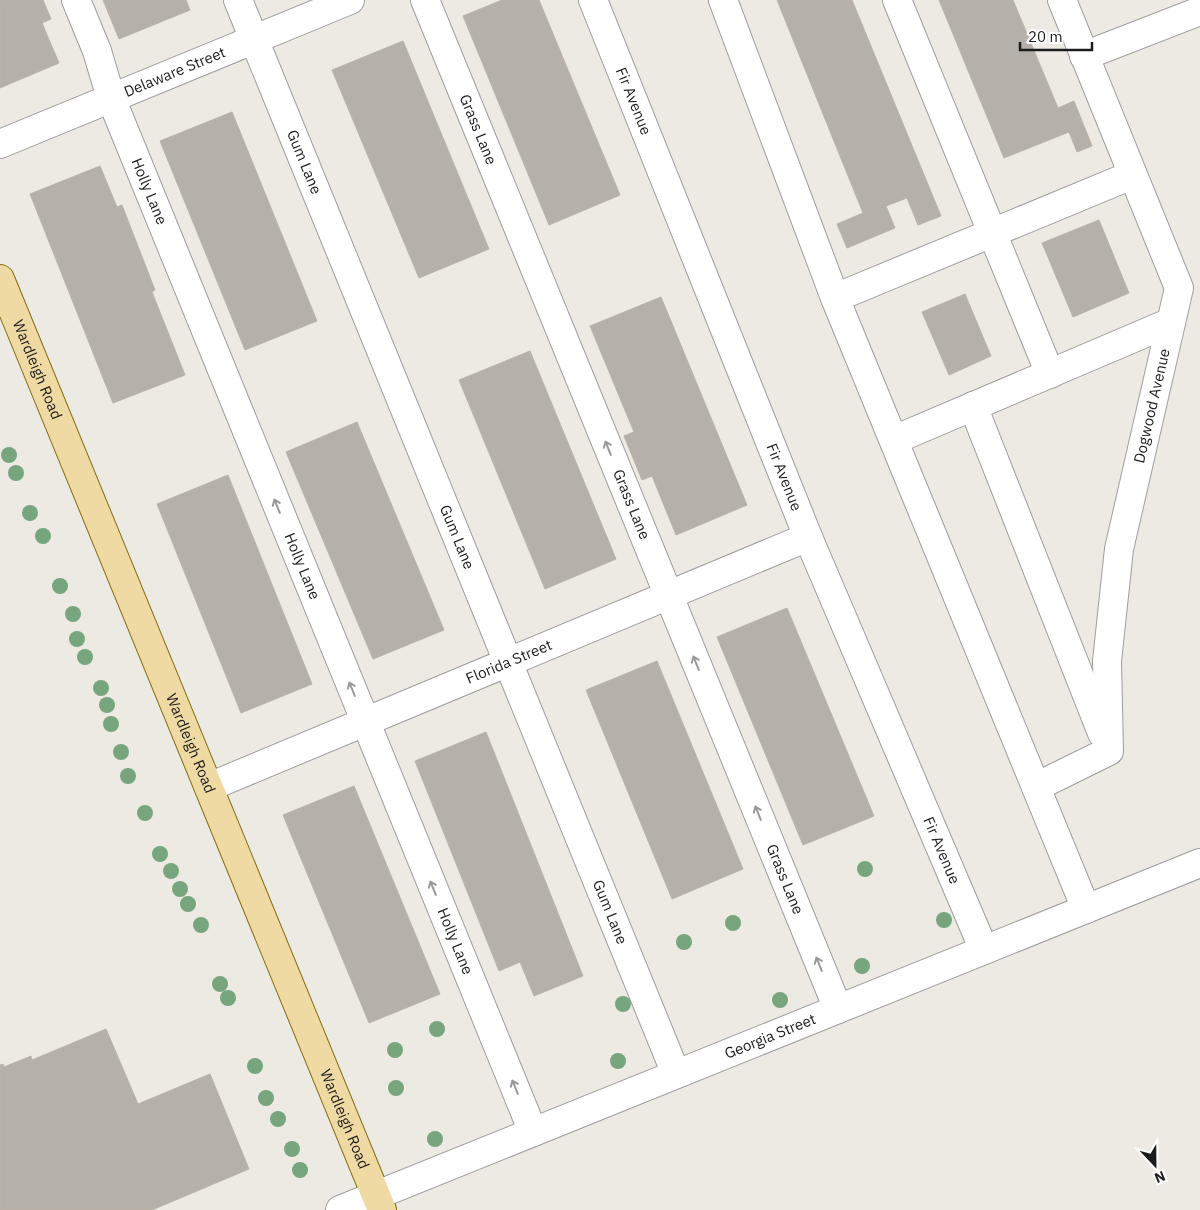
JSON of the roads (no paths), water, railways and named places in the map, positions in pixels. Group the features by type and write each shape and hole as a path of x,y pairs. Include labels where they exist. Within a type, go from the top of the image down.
{"main road":[{"name":"Wardleigh Road","path":"0,279 379,1203"}],"street":[{"name":"Holly Lane","path":"76,0 97,52 111,98 533,1132"},
{"name":"Gum Lane","path":"238,0 676,1074"},
{"name":"Delaware Street","path":"0,144 350,0"},
{"name":"Grass Lane","path":"425,0 838,1009"},
{"name":"Fir Avenue","path":"593,0 808,537 984,950"},
{"path":"723,0 835,298 1086,909"},
{"path":"897,0 1050,374"},
{"name":"Dogwood Avenue","path":"1062,0 1179,288 1119,549 1106,661 1109,751"},
{"path":"1084,56 1200,10"},
{"path":"835,298 1132,175"},
{"path":"894,440 1171,322"},
{"path":"973,406 1109,751 1036,787"},
{"name":"Florida Street","path":"209,787 808,537"},
{"name":"Georgia Street","path":"340,1210 379,1203 533,1132 1200,864"}]}
